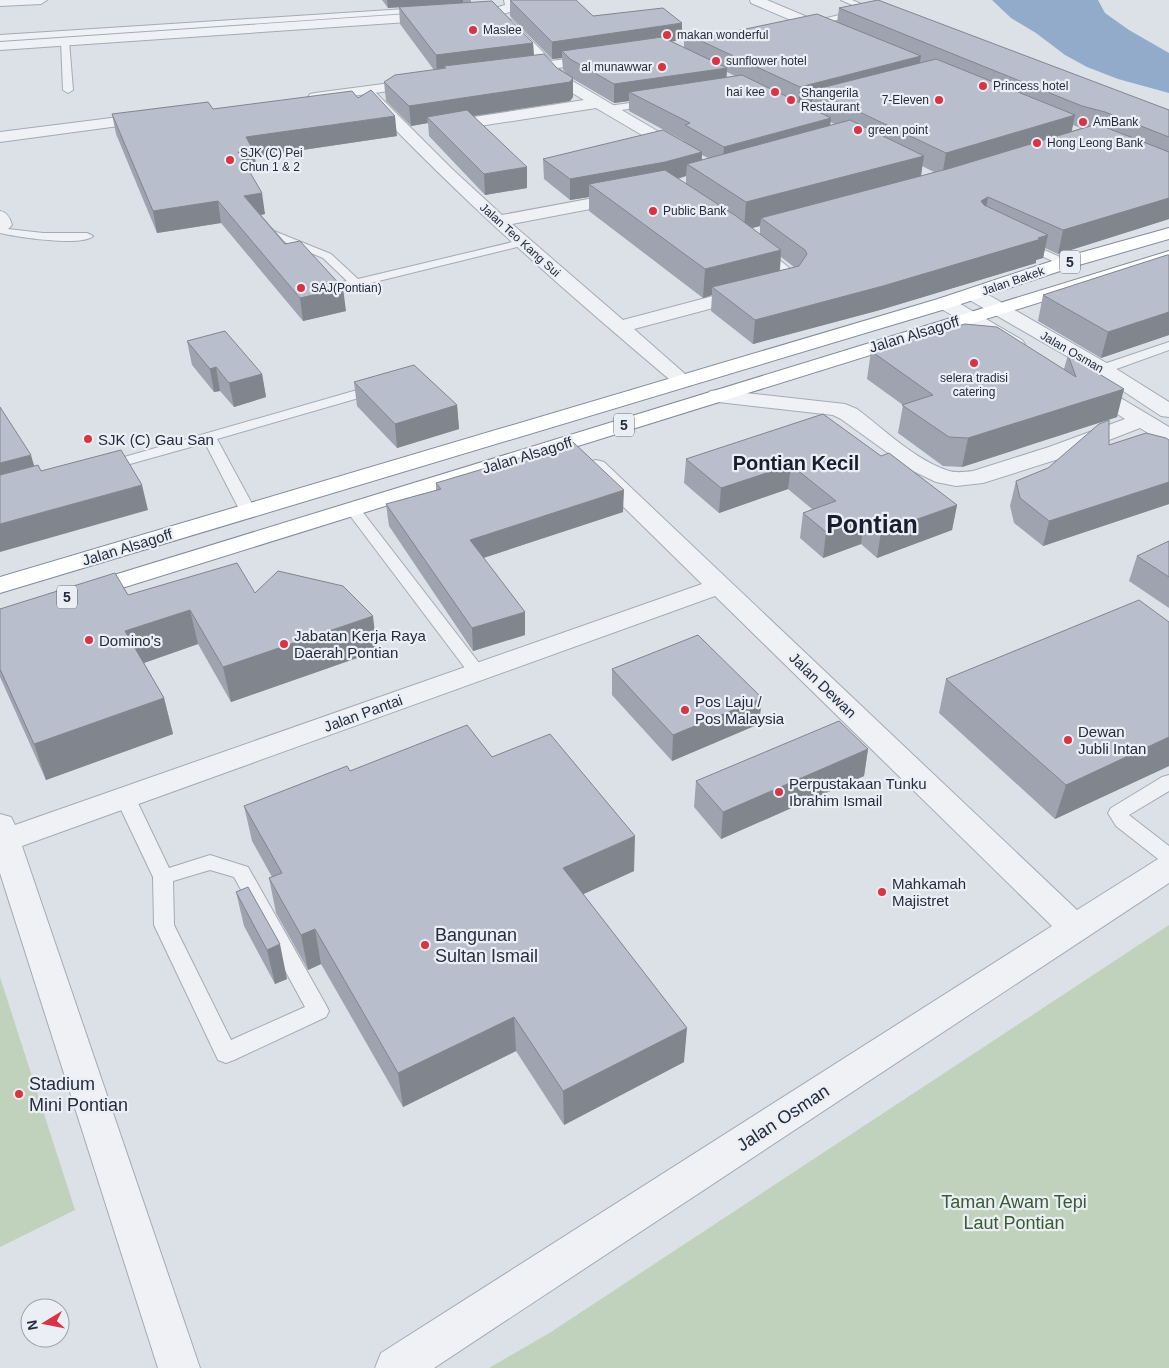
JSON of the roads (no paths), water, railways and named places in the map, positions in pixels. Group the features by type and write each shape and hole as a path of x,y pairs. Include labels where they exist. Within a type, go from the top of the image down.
{"highway":[{"name":"Jalan Bakek","path":"973,294 1169,233"},
{"name":"Jalan Bakek","path":"997,309 1165,261"},
{"name":"Jalan Alsagoff","path":"0,585 973,294"},
{"name":"Jalan Alsagoff","path":"58,600 997,309"}],"street":[{"path":"0,2 41,0"},
{"path":"0,46 290,22 496,12 512,7 510,0"},
{"path":"756,0 845,38"},
{"path":"496,12 564,82 694,159"},
{"path":"782,28 810,23"},
{"path":"500,72 613,57"},
{"path":"297,99 432,81"},
{"name":"Jalan Teo Kang Sui","path":"365,90 405,133 521,243 683,381"},
{"path":"405,133 602,106"},
{"path":"0,137 170,115"},
{"path":"498,221 639,194"},
{"path":"619,327 793,281 794,279 741,238 759,233"},
{"name":"Jalan Osman","path":"973,294 1169,411"},
{"name":"Jalan Osman","path":"945,303 1034,355"},
{"name":"Jalan Osman","path":"1068,375 1144,419 1169,436"},
{"path":"718,396 837,410 849,414 928,470 946,477 962,479 975,478 1057,452 1144,419"},
{"name":"Jalan Dewan","path":"570,442 1075,929"},
{"name":"Jalan Pantai","path":"3,833 125,798 720,586"},
{"path":"3,833 179,1368"},
{"name":"Jalan Osman","path":"396,1368 1169,867"}],"lane":[{"path":"845,0 889,17"},
{"path":"810,23 870,10"},
{"path":"0,38 290,22"},
{"path":"65,41 68,90"},
{"path":"602,106 662,101"},
{"path":"0,214 5,219 6,225 0,230"},
{"path":"0,230 16,235 42,237 87,236"},
{"path":"270,232 327,256 356,283"},
{"path":"1010,237 1065,264"},
{"path":"342,286 521,243"},
{"path":"1102,370 1169,346"},
{"path":"95,470 372,390"},
{"path":"209,437 248,511"},
{"path":"353,509 477,672"},
{"path":"1169,782 1118,813 1123,821 1169,857"},
{"path":"125,798 163,877 164,925 226,1053 318,1011 242,872 210,862 163,877"}],"water":[{"path":"992,0 1098,0 1105,13 1129,30 1169,53 1169,93 1118,79 1087,67 1065,55 1036,33 1011,18"}],"place":[{"name":"Maslee","path":"473,30"},
{"name":"makan wonderful","path":"667,35"},
{"name":"sunflower hotel","path":"716,61"},
{"name":"al munawwar","path":"662,67"},
{"name":"Princess hotel","path":"983,86"},
{"name":"hai kee","path":"775,92"},
{"name":"Shangerila Restaurant","path":"791,100"},
{"name":"7-Eleven","path":"939,100"},
{"name":"AmBank","path":"1083,122"},
{"name":"green point","path":"858,130"},
{"name":"Hong Leong Bank","path":"1037,143"},
{"name":"SJK (C) Pei Chun 1 & 2","path":"230,160"},
{"name":"Public Bank","path":"653,211"},
{"name":"SAJ(Pontian)","path":"301,288"},
{"name":"selera tradisi catering","path":"974,363"},
{"name":"SJK (C) Gau San","path":"88,439"},
{"name":"Domino's","path":"89,640"},
{"name":"Jabatan Kerja Raya Daerah Pontian","path":"284,644"},
{"name":"Pos Laju / Pos Malaysia","path":"685,710"},
{"name":"Dewan Jubli Intan","path":"1068,740"},
{"name":"Perpustakaan Tunku Ibrahim Ismail","path":"779,792"},
{"name":"Mahkamah Majistret","path":"882,892"},
{"name":"Bangunan Sultan Ismail","path":"425,945"},
{"name":"Stadium Mini Pontian","path":"19,1094"}],"district":[{"name":"Pontian Kecil","path":"796,463"},
{"name":"Pontian","path":"872,524"}],"park label":[{"name":"Taman Awam Tepi Laut Pontian","path":"1014,1212"}]}
